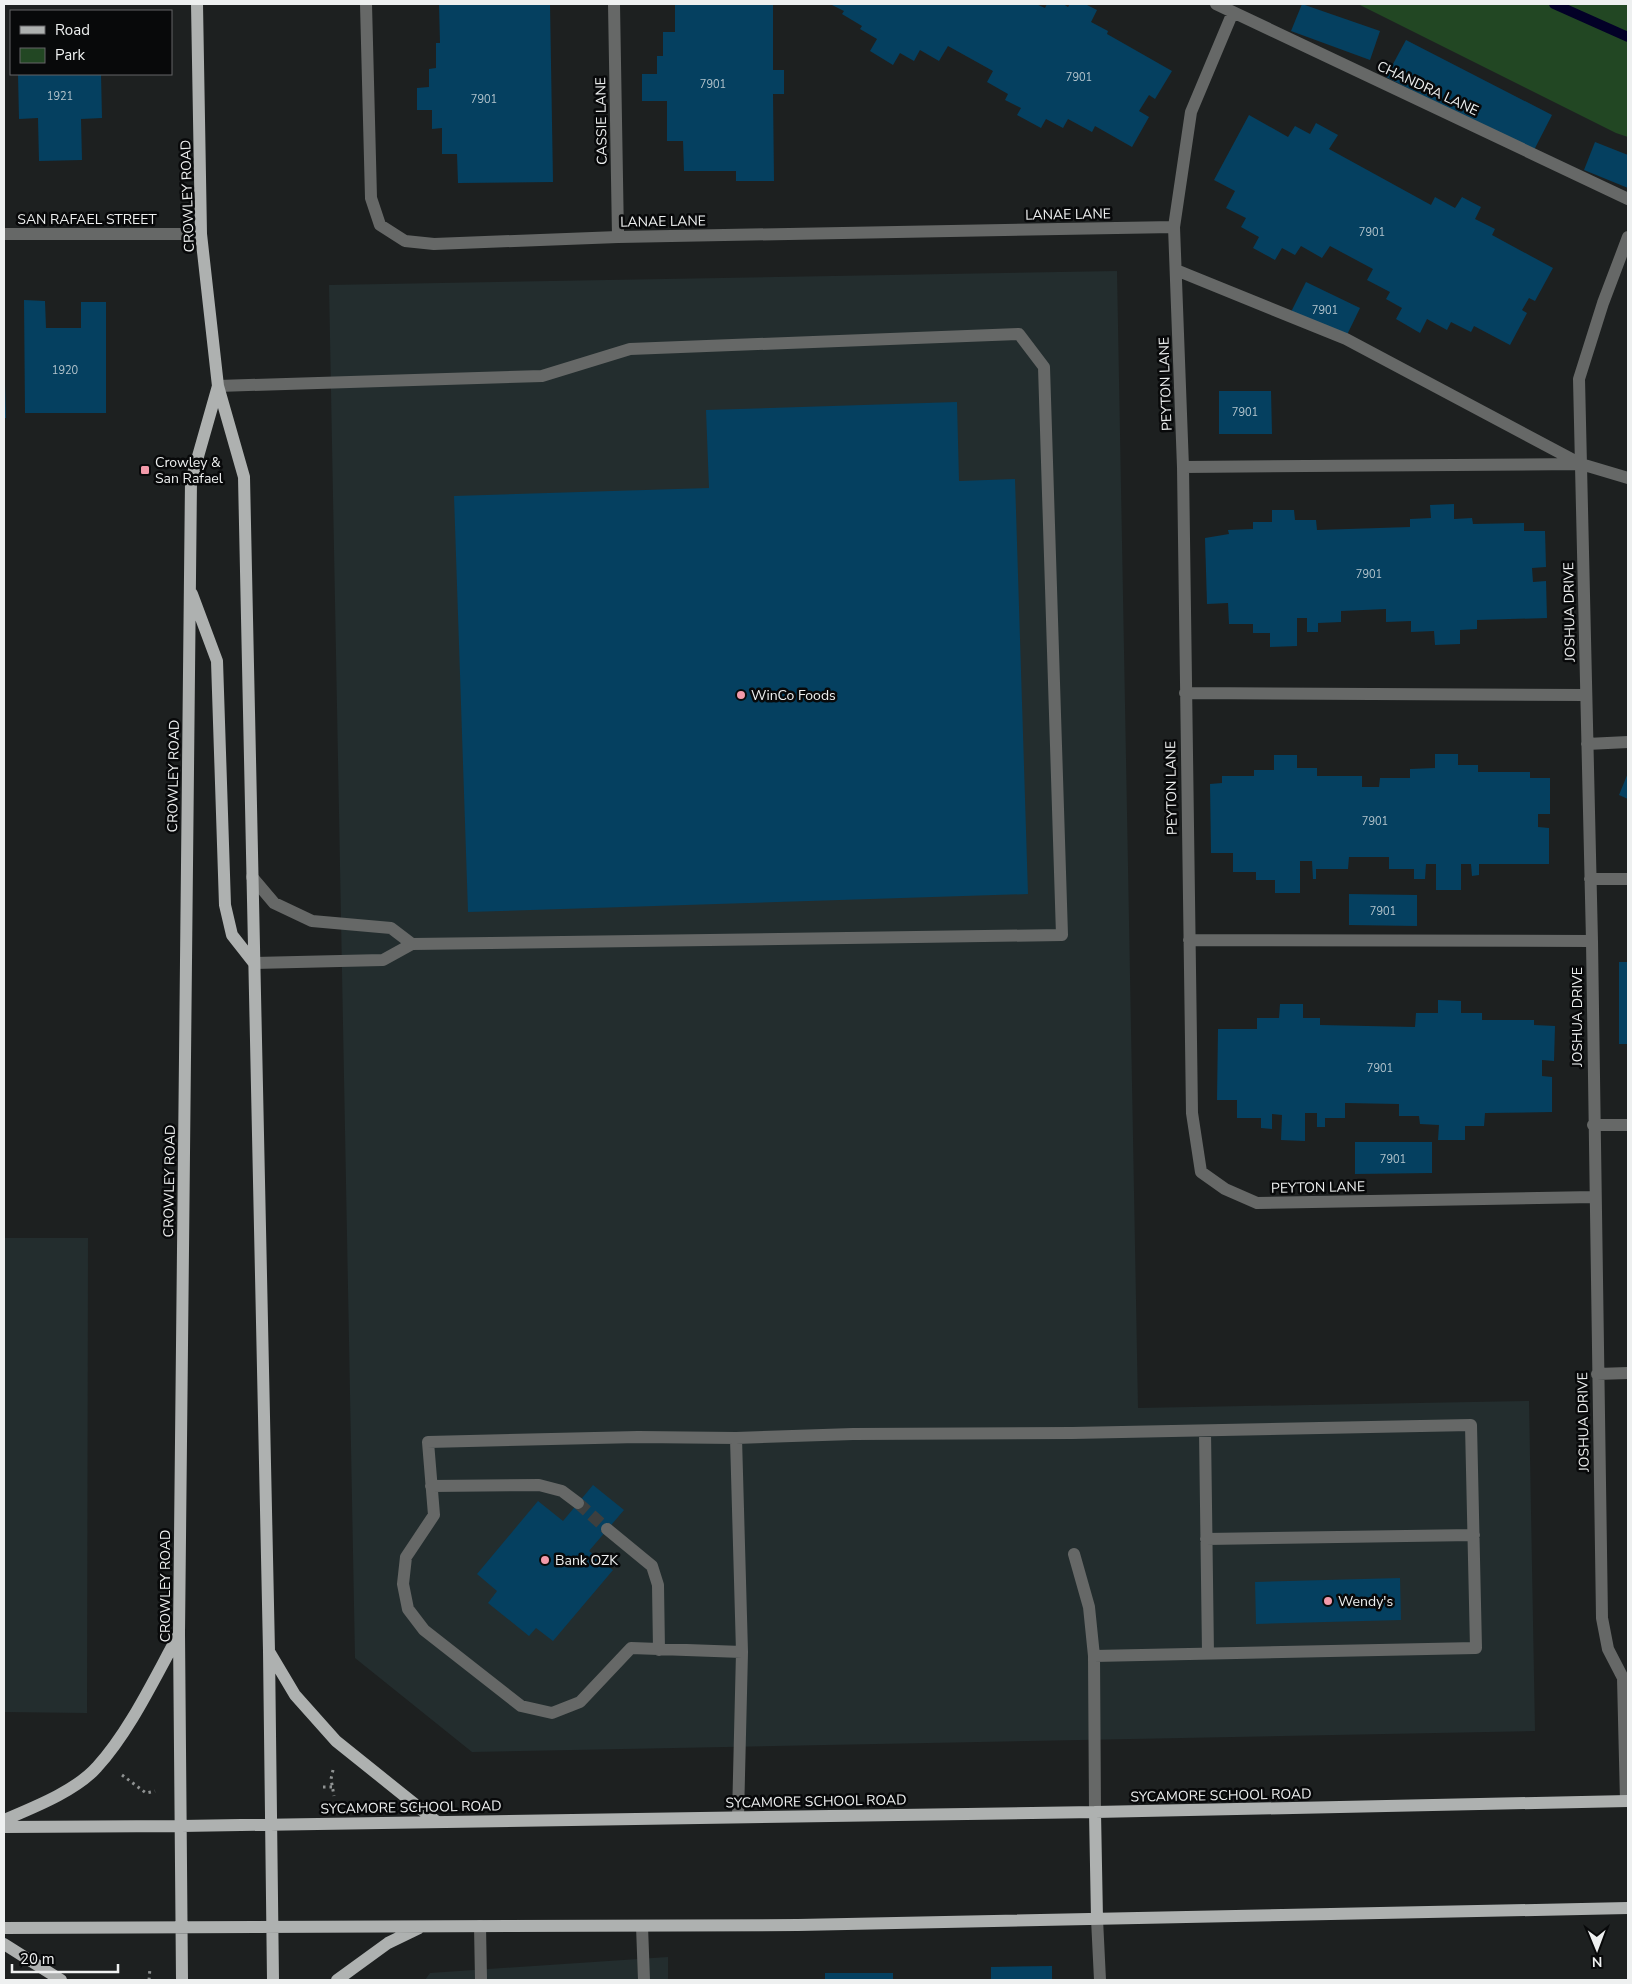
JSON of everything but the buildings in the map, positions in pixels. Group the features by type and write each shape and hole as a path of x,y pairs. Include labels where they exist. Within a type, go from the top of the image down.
{"main road":[{"name":"CROWLEY ROAD","path":"197,4 201,234 218,386 244,477 269,1651 273,1980"},
{"name":"CROWLEY ROAD","path":"182,1980 179,1634 191,481 218,386"},
{"path":"190,586 217,661 225,905 232,935 254,963"},
{"path":"4,1820 53,1798 96,1768 128,1724 179,1634"},
{"path":"269,1651 294,1695 336,1741 437,1822"},
{"name":"SYCAMORE SCHOOL ROAD","path":"4,1827 270,1825 1096,1812 1627,1801"},
{"path":"1096,1812 1097,1919"},
{"path":"4,1928 642,1926 1628,1908"},
{"path":"337,1980 388,1943 422,1927"},
{"path":"4,1944 61,1980"}],"street":[{"name":"LANAE LANE","path":"366,4 370,198 380,225 405,241 434,244 618,237 1174,227"},
{"name":"CASSIE LANE","path":"614,4 618,237"},
{"name":"CHANDRA LANE","path":"1216,4 1628,199"},
{"name":"PEYTON LANE","path":"1233,12 1191,112 1174,227 1182,467 1192,1113 1201,1172 1225,1190 1257,1203 1594,1197"},
{"name":"SAN RAFAEL STREET","path":"4,234 201,234"},
{"name":"JOSHUA DRIVE","path":"1627,1801 1622,1678 1608,1649 1602,1618 1594,1197 1592,941 1579,379 1602,304 1628,237"},
{"path":"1176,270 1346,339 1581,464 1628,478"},
{"path":"218,386 542,376 630,349 1019,334 1044,367 1062,935 412,944 383,960 254,963"},
{"path":"1182,467 1581,464"},
{"path":"1185,693 1586,695"},
{"path":"1587,744 1628,742"},
{"path":"252,877 274,903 312,921 391,928 412,944"},
{"path":"1590,879 1628,879"},
{"path":"1189,940 1592,941"},
{"path":"1593,1125 1628,1125"},
{"path":"1597,1374 1628,1373"},
{"path":"742,1652 631,1648 580,1702 552,1713 521,1706 424,1630 408,1609 403,1584 406,1558 434,1515 428,1442 1471,1425 1476,1648 1094,1656"},
{"path":"1205,1430 1208,1654"},
{"path":"736,1438 742,1652 738,1817"},
{"path":"431,1486 539,1484 562,1491 578,1503"},
{"path":"607,1529 652,1566 658,1585 659,1650"},
{"path":"1206,1539 1474,1535"},
{"path":"1074,1554 1089,1607 1094,1656 1096,1812"},
{"path":"1097,1919 1100,1980"},
{"path":"480,1926 481,1980"},
{"path":"642,1926 644,1980"}],"path":[{"path":"118,1772 146,1793 155,1791"},
{"path":"323,1787 332,1787 334,1796"},
{"path":"146,1793 146,1801"},
{"path":"149,1980 150,1968"}],"shaded area":[{"path":"1117,271 1138,1408 1529,1401 1535,1731 472,1752 355,1658 329,285"},
{"path":"4,1238 88,1238 87,1713 4,1712"},
{"path":"668,1957 668,1980 425,1980 430,1973"}],"green space":[{"path":"1358,4 1628,4 1628,137 1616,133"}],"waterway":[{"path":"1554,4 1628,37"}],"tunnel":[{"path":"578,1503 607,1529"}],"place":[{"name":"Crowley & San Rafael","path":"145,470"},
{"name":"WinCo Foods","path":"741,695"},
{"name":"Bank OZK","path":"545,1560"},
{"name":"Wendy's","path":"1328,1601"}]}
